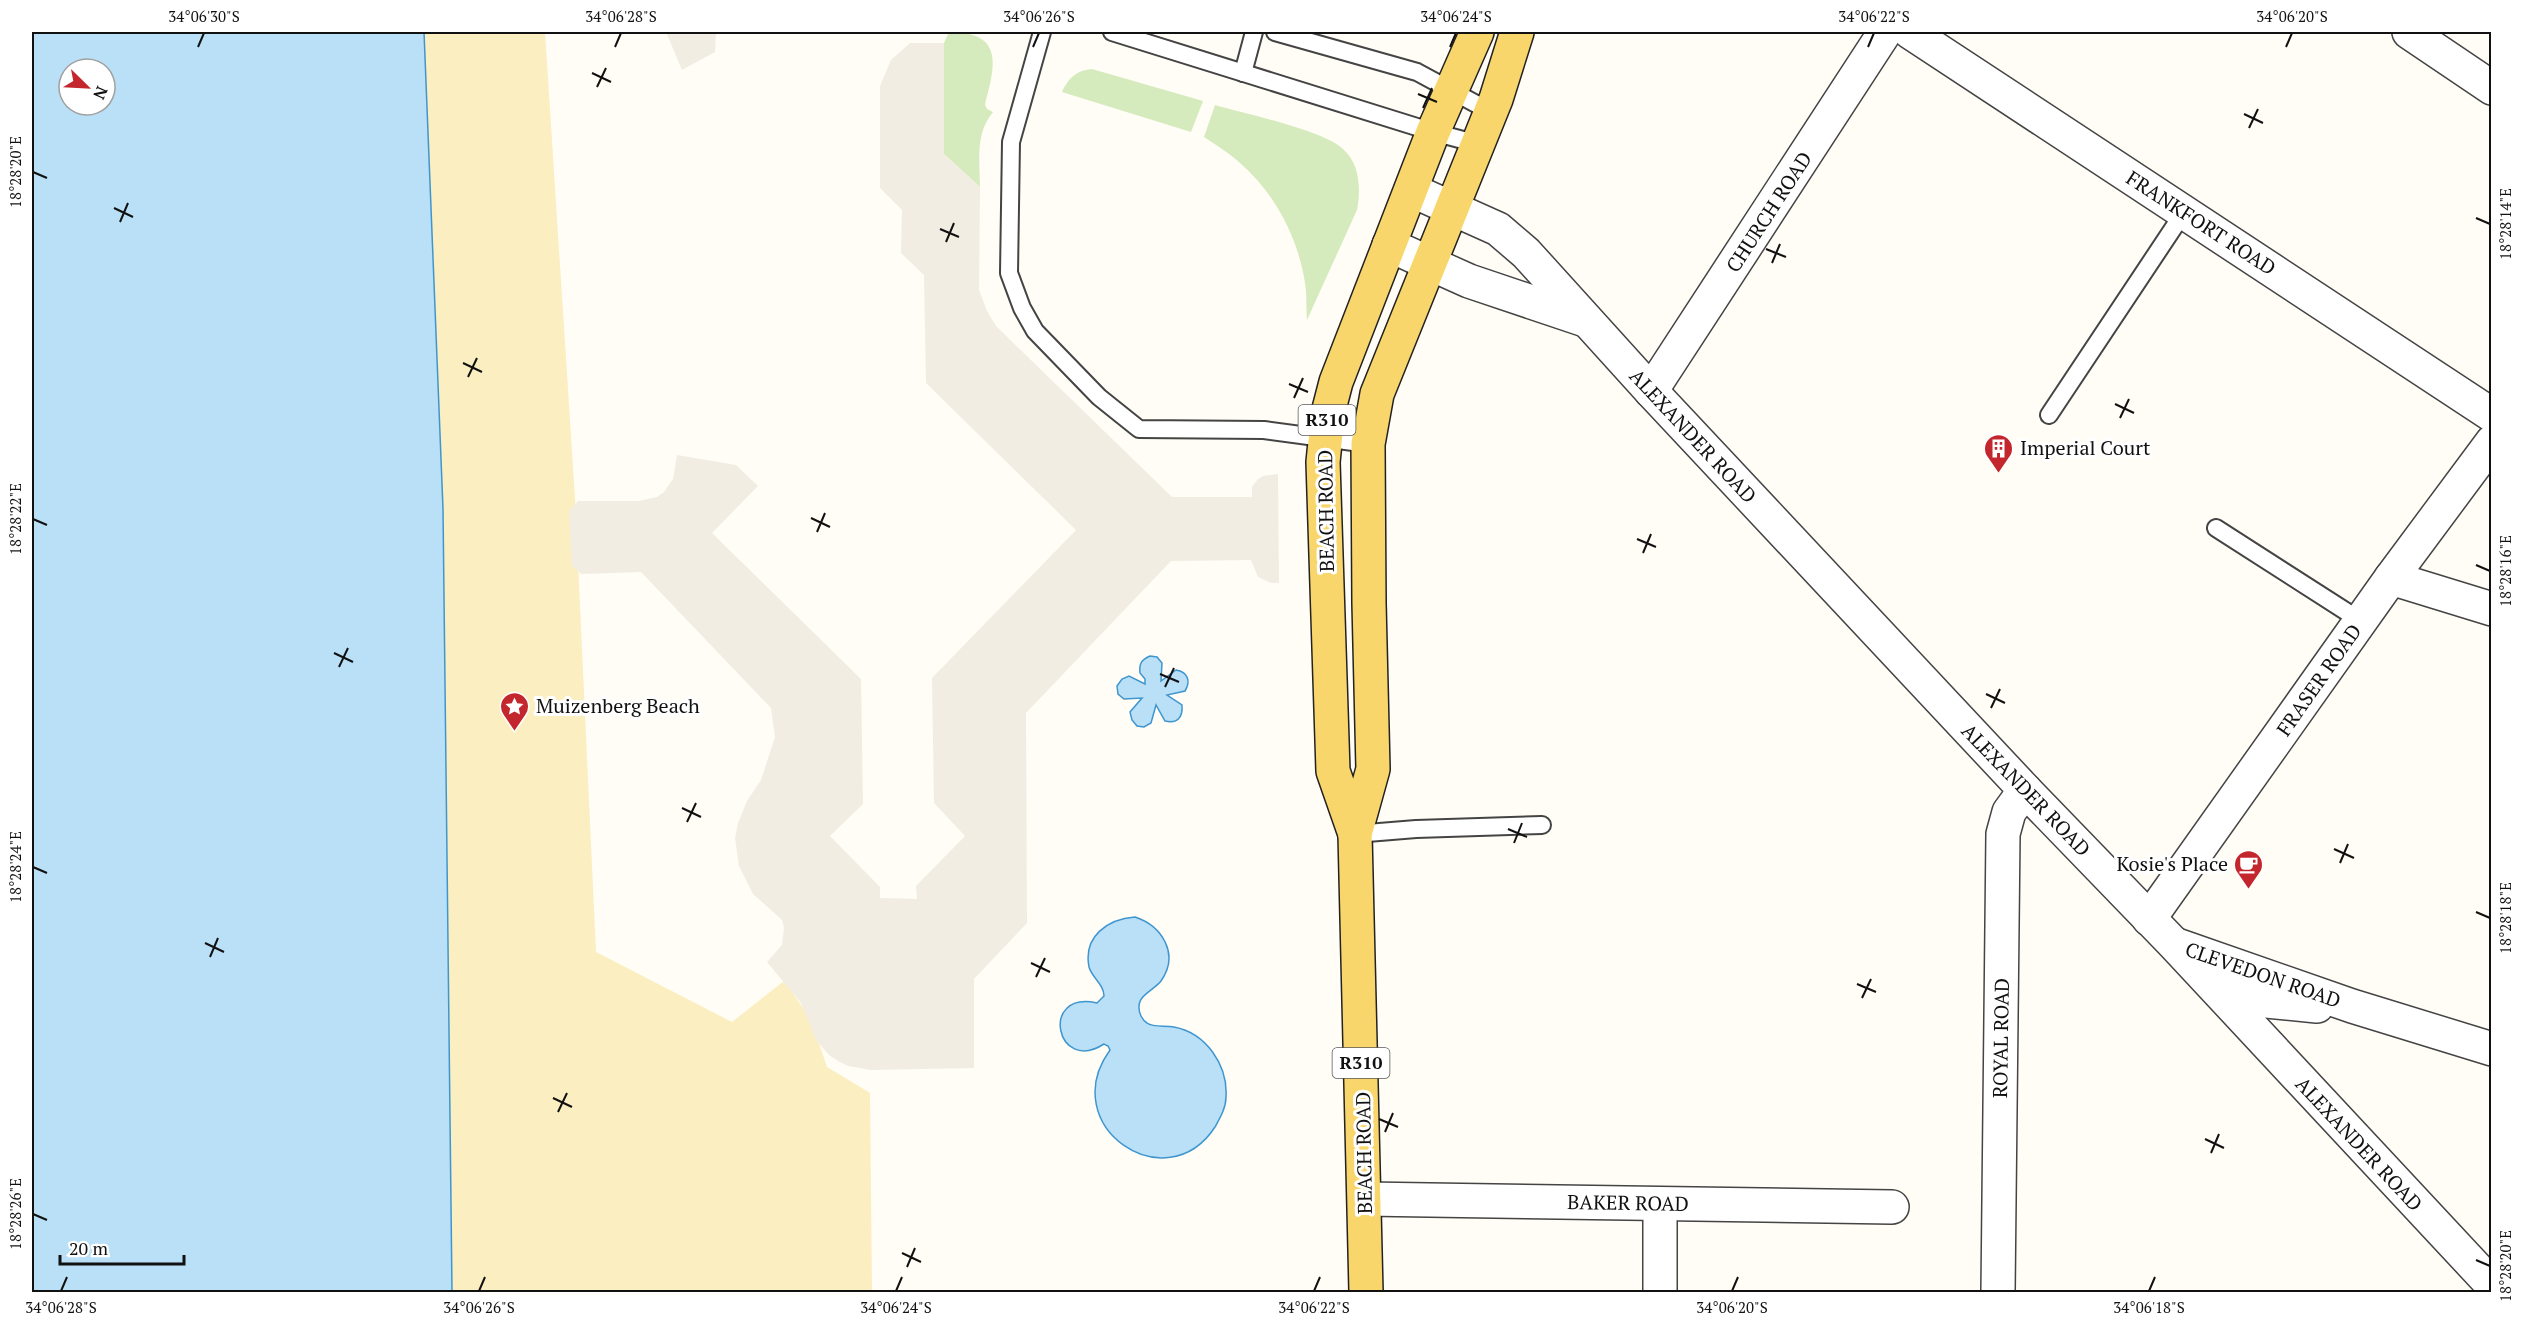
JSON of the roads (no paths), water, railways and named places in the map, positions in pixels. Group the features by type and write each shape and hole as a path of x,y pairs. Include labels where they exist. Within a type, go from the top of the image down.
{"main road":[{"name":"BEACH ROAD","path":"1355,834 1333,771 1323,462 1328,413 1336,382 1433,132 1477,32"},
{"name":"BEACH ROAD","path":"1366,1293 1355,834 1373,769 1368,444 1377,394 1491,112 1517,32"}],"street":[{"name":"CHURCH ROAD","path":"1651,392 1885,32"},
{"name":"FRANKFORT ROAD","path":"1910,32 2492,415"},
{"path":"2409,32 2492,88"},
{"name":"ALEXANDER ROAD","path":"1411,190 1498,229 1533,260 1651,392 2025,790 2224,997 2492,1286"},
{"name":"ALEXANDER ROAD","path":"1389,245 1469,281 1585,320"},
{"name":"FRASER ROAD","path":"2149,920 2391,578 2492,442"},
{"path":"2391,578 2492,609"},
{"name":"ROYAL ROAD","path":"1998,1293 2003,834 2009,812 2025,790"},
{"name":"CLEVEDON ROAD","path":"2174,944 2352,1006 2492,1049"},
{"name":"CLEVEDON ROAD","path":"2224,997 2304,1006 2352,1006"},
{"name":"CLEVEDON ROAD","path":"2273,1052 2283,1031 2304,1006"},
{"name":"BAKER ROAD","path":"1365,1199 1892,1207"},
{"path":"1660,1204 1660,1293"}],"lane":[{"path":"1042,32 1011,142 1009,273 1022,308 1035,331 1099,397 1139,429 1264,430 1368,444"},
{"path":"1112,32 1478,144"},
{"path":"1243,73 1254,32"},
{"path":"1275,32 1409,69 1452,89 1491,112"},
{"path":"2049,415 2184,212"},
{"path":"2216,528 2361,621"},
{"path":"1355,834 1416,829 1542,825"}],"water":[{"path":"32,32 424,32 443,509 452,1292 32,1292"},
{"path":"1150,656 1157,657 1162,663 1161,681 1176,670 1186,675 1188,684 1185,691 1167,695 1182,705 1181,713 1176,721 1165,721 1156,705 1151,723 1144,727 1137,726 1130,712 1142,698 1124,699 1118,694 1117,686 1122,679 1129,676 1145,684 1140,667 1141,663"},
{"path":"1135,917 1145,921 1160,934 1168,951 1169,961 1161,981 1139,1003 1141,1016 1150,1025 1186,1030 1205,1043 1219,1062 1226,1085 1225,1105 1215,1127 1194,1148 1170,1157 1146,1156 1124,1145 1106,1128 1096,1105 1097,1078 1110,1050 1104,1044 1088,1051 1074,1049 1065,1041 1061,1030 1061,1018 1067,1008 1079,1002 1097,1003 1104,996 1102,988 1089,967 1088,956 1094,938 1100,931 1116,921"}],"place":[{"name":"Imperial Court","path":"1999,474"},
{"name":"Muizenberg Beach","path":"515,732"},
{"name":"Kosie's Place","path":"2249,890"}]}
